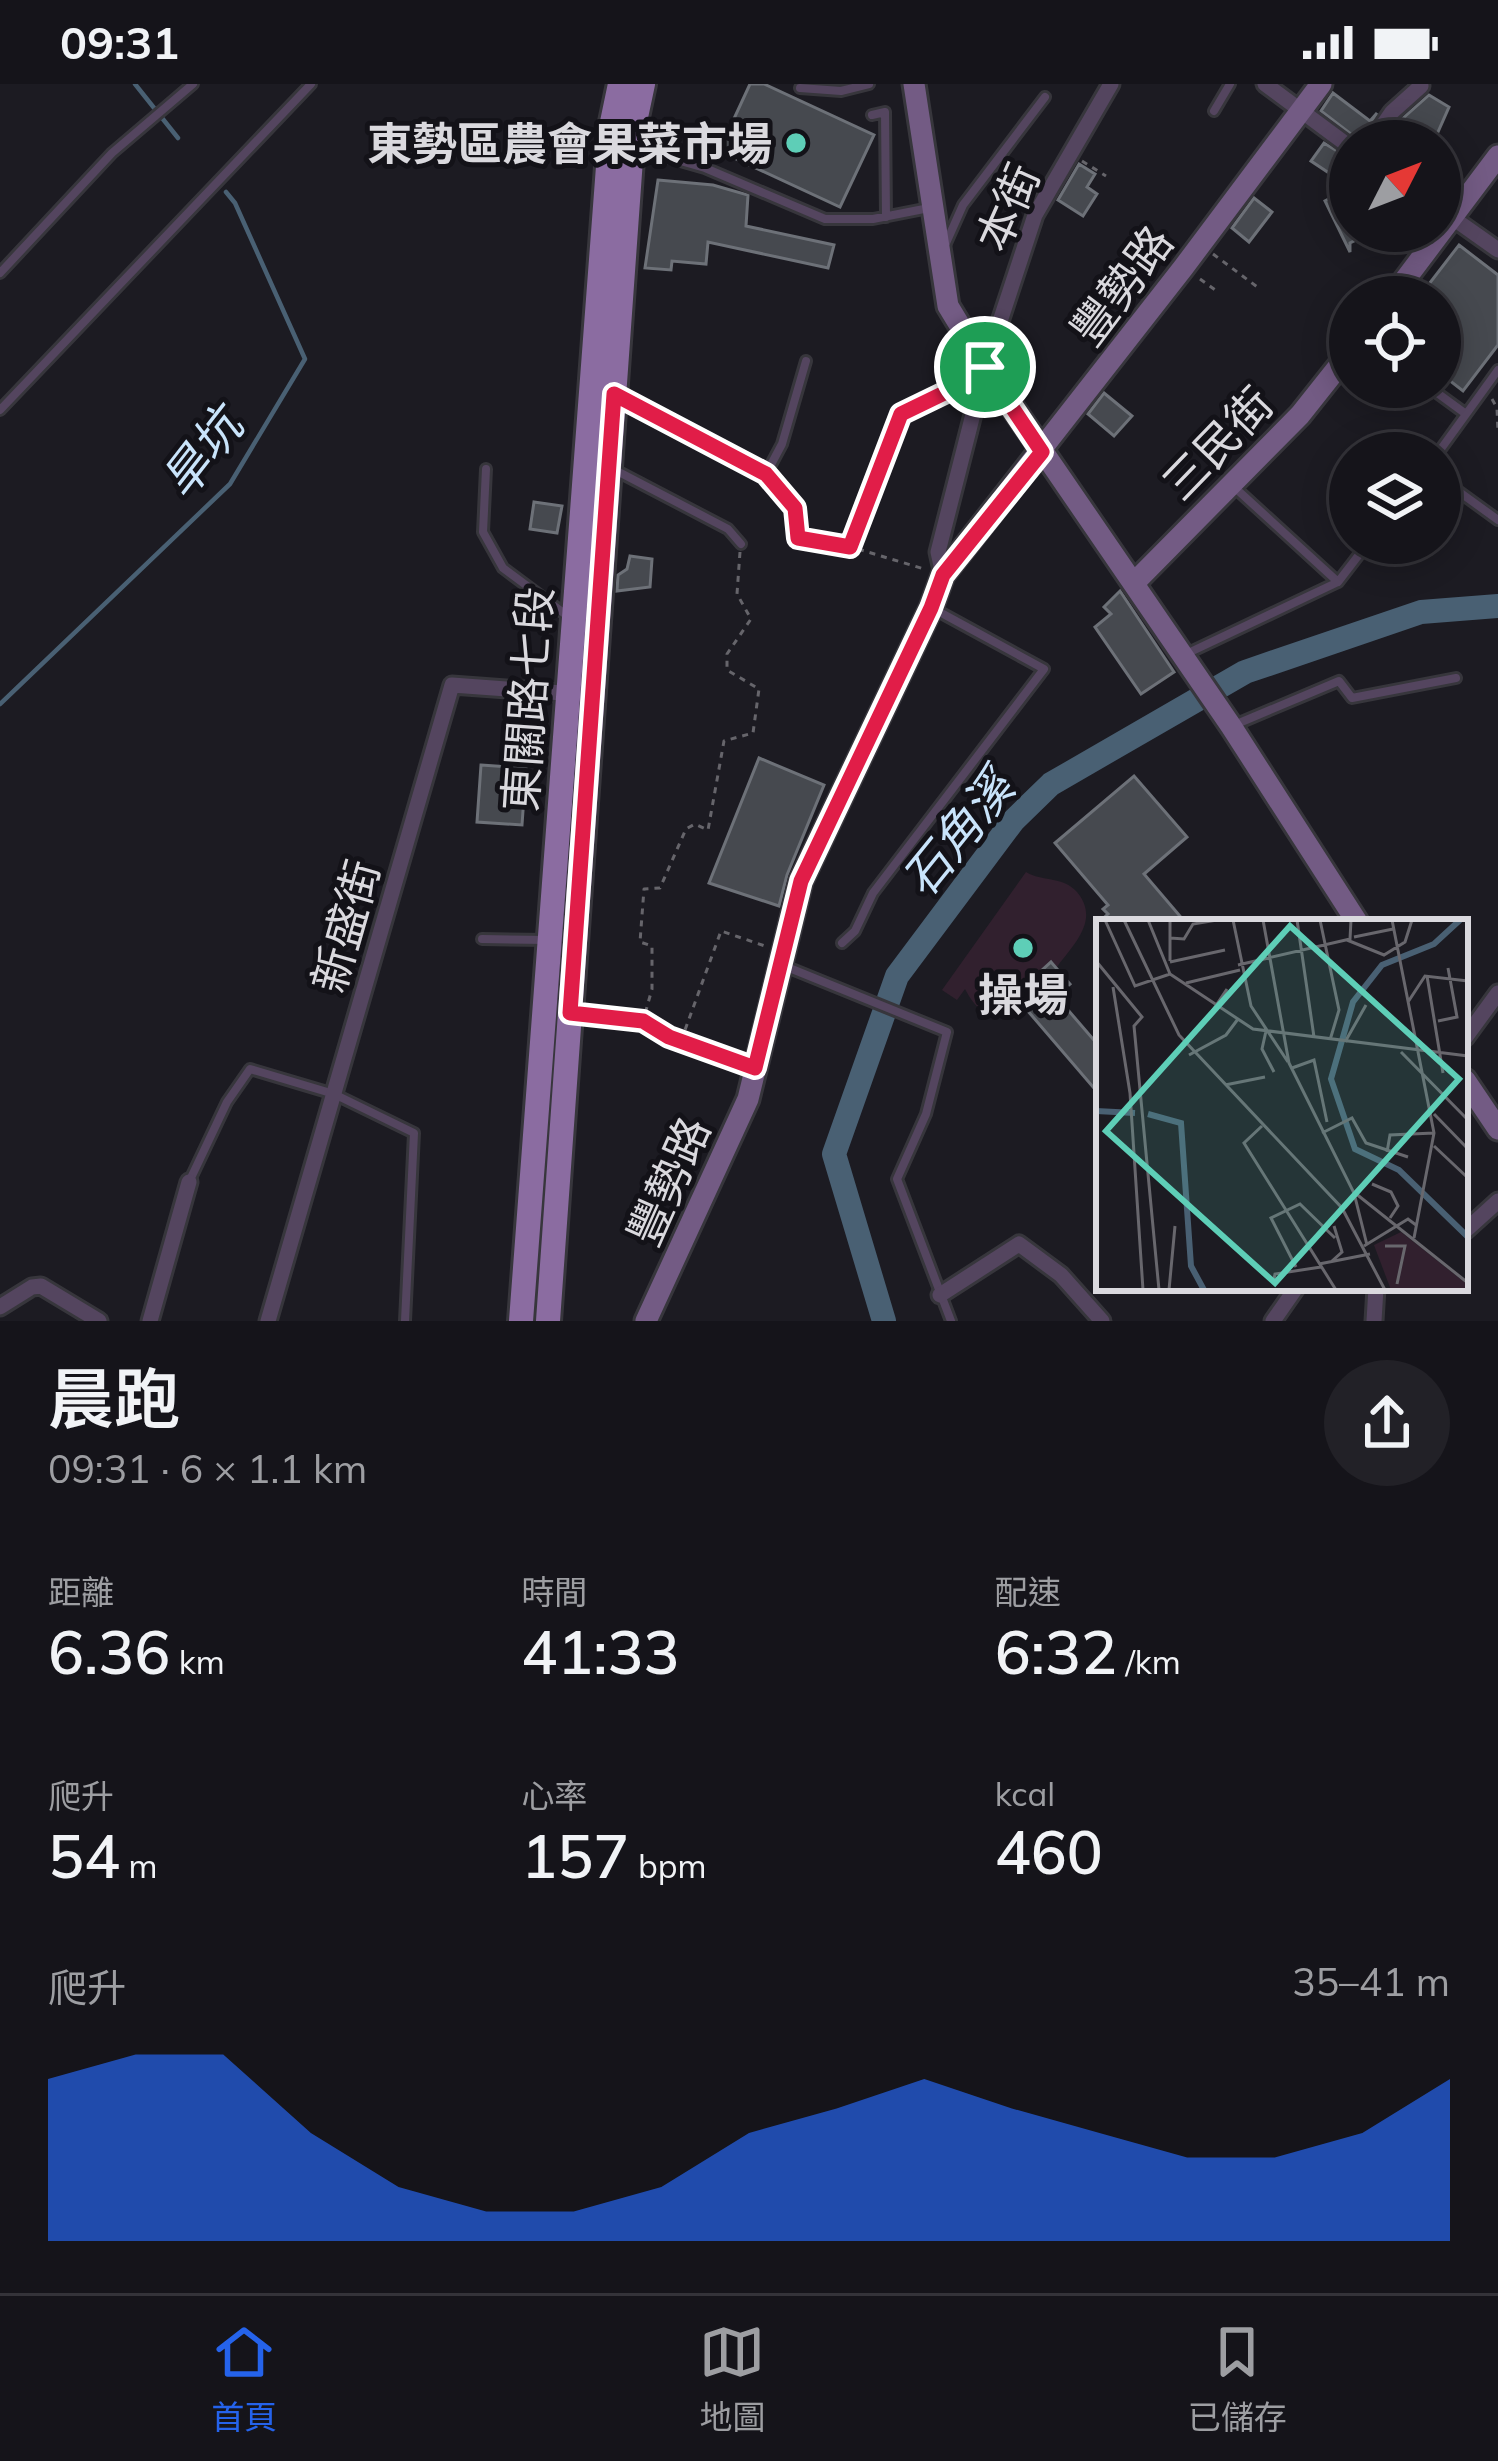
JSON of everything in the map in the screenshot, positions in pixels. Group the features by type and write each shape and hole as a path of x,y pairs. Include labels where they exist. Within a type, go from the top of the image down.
{"main road":[{"name":"東關路七段","path":"521,1321 551,940 614,394 620,84"},
{"name":"東關路七段","path":"548,1321 570,1013 580,695 575,622 621,144 643,84"}],"street":[{"path":"914,84 948,305 1355,919"},
{"name":"本街","path":"943,575 938,552 985,367 1035,215 1111,84"},
{"path":"1265,84 1329,130"},
{"name":"豐勢路","path":"652,1317 748,1099 801,881 943,575 1321,84"},
{"path":"1386,120 1421,86"},
{"path":"1461,197 1498,156"},
{"path":"1461,224 1498,250"},
{"name":"三民街","path":"1134,583 1300,415 1329,378"},
{"name":"新盛街","path":"268,1321 452,685 580,695"},
{"path":"1468,1034 1498,993"},
{"path":"1468,1084 1498,1129"},
{"path":"150,1321 189,1182"},
{"path":"1468,1228 1498,1201"},
{"path":"940,1295 1019,1244 1061,1275 1102,1321"},
{"path":"0,1307 41,1286 99,1321"},
{"path":"1273,1321 1294,1291"},
{"path":"1374,1321 1376,1291"}],"lane":[{"path":"0,273 112,153 193,84"},
{"path":"0,410 311,84"},
{"path":"800,88 841,92 869,84"},
{"path":"1214,111 1230,84"},
{"path":"940,255 963,205 1045,97"},
{"path":"872,115 884,112 886,217"},
{"path":"621,144 751,185 825,219 886,217 933,207"},
{"path":"766,474 782,445 806,361"},
{"path":"850,547 901,414 967,382 985,367"},
{"path":"1453,432 1498,370"},
{"path":"614,394 766,474 795,508 800,530"},
{"path":"1458,408 1466,414"},
{"path":"608,466 728,530 741,544"},
{"path":"486,470 483,532 503,568 575,622"},
{"path":"1231,484 1338,582"},
{"path":"1461,493 1498,520"},
{"path":"1183,656 1338,582 1352,564"},
{"path":"842,943 855,931 873,893 1044,669 931,608"},
{"path":"1231,726 1339,681 1352,698 1456,679"},
{"path":"482,939 551,940"},
{"path":"782,958 850,994 947,1031 926,1114 896,1179 950,1321"},
{"path":"189,1182 227,1102 250,1069 334,1094 414,1133 405,1321"}],"path":[{"path":"1071,154 1106,176"},
{"path":"1200,245 1260,289"},
{"path":"1183,268 1217,292"},
{"path":"1486,386 1497,408 1498,433"},
{"path":"800,530 798,538 850,547 943,575"},
{"path":"643,1021 652,989 652,946 640,942 644,889 660,888 686,829 695,824 708,830 724,741 753,733 759,689 727,670 727,654 751,619 737,594 741,544"},
{"path":"681,1041 722,931 782,958"},
{"path":"570,1013 643,1021 681,1041 755,1068"}],"shaded area":[{"path":"1026,872 1071,887 1084,904 1085,925 1026,1004 1001,1016 989,1015 965,989 957,1000 942,990"}],"building":[{"name":"東勢區農會果菜市場","path":"750,84 764,84 874,135 840,207 719,151"},
{"path":"1333,93 1369,120 1333,120 1321,111"},
{"path":"1429,95 1449,107 1443,120 1401,120"},
{"path":"1324,143 1329,146 1329,173 1311,161"},
{"path":"1079,164 1095,174 1087,187 1097,194 1083,216 1058,200"},
{"path":"658,180 713,185 748,195 746,226 834,245 828,268 708,242 706,264 672,261 671,270 645,268"},
{"path":"1254,198 1272,212 1249,242 1232,228"},
{"path":"1461,247 1498,275 1498,345 1463,391 1461,276 1435,276 1454,252 1461,252"},
{"path":"1104,393 1132,416 1114,436 1088,414"},
{"path":"534,502 562,506 557,533 530,529"},
{"path":"630,556 652,559 650,587 617,591 618,575 627,569"},
{"path":"1120,591 1174,672 1141,694 1095,627 1111,614 1104,607"},
{"path":"759,758 824,785 779,906 709,883"},
{"path":"481,765 526,768 522,825 477,822"},
{"path":"1134,776 1187,837 1144,874 1182,919 1102,919 1108,905 1055,843"},
{"path":"1051,962 1070,984 1056,996 1096,1043 1096,1090 1027,1010 1024,992"}],"waterway":[{"name":"旱坑","path":"135,84 178,138"},
{"name":"旱坑","path":"0,704 230,484 305,359 226,192"},
{"name":"石角溪","path":"884,1321 834,1154 897,976 1013,821 1051,784 1245,672 1421,612 1498,606"}],"place":[{"name":"東勢區農會果菜市場","path":"796,143"},
{"name":"操場","path":"1023,948"}],"route":[{"path":"985,367 1042,452 943,575 801,881 755,1068 669,1037 643,1021 570,1013 614,394 766,474 795,508 798,538 850,547 901,414 967,382 985,367"}]}
